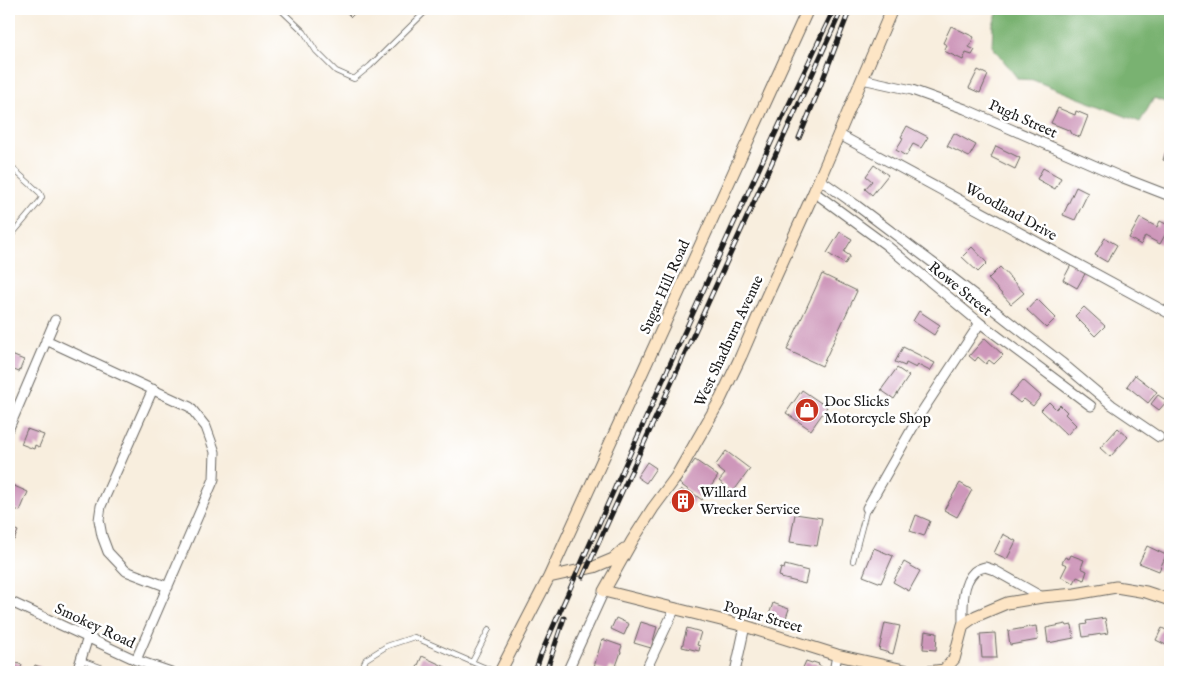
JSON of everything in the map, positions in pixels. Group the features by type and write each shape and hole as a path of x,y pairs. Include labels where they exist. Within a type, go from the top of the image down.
{"street":[{"name":"Sugar Hill Road","path":"500,672 550,577 808,9"},
{"name":"West Shadburn Avenue","path":"567,672 604,591 632,541 676,476 720,400 814,192 892,9"},
{"name":"Pugh Street","path":"862,79 912,90 965,109 1120,177 1170,196"},
{"name":"Woodland Drive","path":"838,134 1170,314"},
{"path":"819,180 856,205 945,272 1061,362 1112,405 1159,438"},
{"name":"Rowe Street","path":"814,192 886,246 980,323 1091,406"},
{"path":"9,428 55,320"},
{"path":"867,508 920,413 980,323"},
{"path":"46,340 190,407 206,427 215,452 214,479 136,660"},
{"path":"153,389 101,506 99,520 108,552 126,571 168,587"},
{"path":"550,577 594,567 613,559 632,541"},
{"path":"928,672 944,670 954,660 963,625 963,604 967,583 975,571 985,567 994,570 1042,597"},
{"path":"963,625 976,616 1007,603 1116,587 1146,592 1170,600"},
{"name":"Poplar Street","path":"604,591 745,626 838,655 913,672"},
{"name":"Smokey Road","path":"9,601 136,660 171,672"},
{"path":"645,672 675,608"},
{"path":"735,672 745,626"},
{"path":"77,672 88,637"},
{"path":"834,672 838,655"}],"lane":[{"path":"280,9 304,32 316,52 336,71 354,79 370,66 428,9"},
{"path":"9,166 40,193 42,197 9,238"},
{"path":"853,561 867,508"},
{"path":"472,662 489,629"},
{"path":"360,672 366,659 387,646 414,637 495,672"},
{"path":"81,660 114,672"}],"green space":[{"path":"999,9 1170,9 1170,104 1154,98 1140,122 1033,80 1018,79 992,46 993,24"}],"building":[{"path":"343,9 359,9 351,17"},
{"path":"951,26 974,37 969,47 975,50 972,55 966,53 963,60 944,51 947,45 943,43"},
{"path":"978,70 988,75 980,93 969,88"},
{"path":"1058,108 1075,115 1076,111 1088,116 1080,137 1051,123"},
{"path":"907,126 928,137 921,148 913,144 906,156 896,150"},
{"path":"954,133 976,145 969,157 947,146"},
{"path":"1170,142 1170,162 1163,160"},
{"path":"996,146 1020,158 1015,169 991,157"},
{"path":"874,165 888,175 872,195 865,189 872,181 866,176"},
{"path":"1043,168 1061,178 1055,189 1037,179"},
{"path":"1076,187 1088,193 1075,220 1063,215"},
{"path":"1140,218 1157,227 1160,221 1170,226 1160,244 1145,236 1141,245 1129,238"},
{"path":"840,232 852,239 844,252 850,256 845,264 827,253"},
{"path":"1105,238 1117,245 1107,262 1095,255"},
{"path":"972,247 987,263 978,272 962,257"},
{"path":"1072,263 1086,272 1077,288 1063,280"},
{"path":"1000,267 1024,293 1011,304 988,279"},
{"path":"822,274 857,291 822,366 787,350"},
{"path":"1037,299 1056,318 1046,328 1027,310"},
{"path":"1084,307 1105,326 1095,336 1075,316"},
{"path":"919,311 940,325 934,335 913,321"},
{"path":"985,338 1003,355 994,364 989,360 986,364 978,357 975,361 969,356"},
{"path":"903,347 935,363 930,371 918,365 916,368 906,363 905,366 895,362"},
{"path":"9,354 24,360 19,372 9,368"},
{"path":"897,368 909,376 894,399 881,390"},
{"path":"1135,375 1157,392 1148,403 1127,386"},
{"path":"1023,380 1041,396 1033,406 1024,399 1020,403 1010,395"},
{"name":"Doc Slicks Motorcycle Shop","path":"802,390 827,407 811,430 786,413"},
{"path":"1158,395 1167,401 1159,410 1151,404"},
{"path":"1049,402 1056,409 1060,405 1067,412 1065,414 1076,425 1067,435 1041,410"},
{"path":"1118,428 1128,437 1110,457 1100,448"},
{"path":"27,429 44,435 39,447 35,445 34,449 21,444"},
{"path":"726,451 750,469 733,492 719,481 725,474 715,466"},
{"path":"695,460 718,476 702,500 679,483"},
{"path":"647,462 656,468 646,483 637,477"},
{"path":"960,483 972,490 957,517 944,510"},
{"path":"12,485 28,492 20,511 9,507 9,493"},
{"name":"Willard Wrecker Service","path":"681,489 695,499 686,513 672,504"},
{"path":"795,514 822,518 817,546 790,542"},
{"path":"916,515 930,521 924,536 910,531"},
{"path":"9,527 18,531 14,540 9,538"},
{"path":"1003,534 1016,541 1007,559 994,553"},
{"path":"1147,546 1166,555 1159,571 1139,563"},
{"path":"874,548 893,556 881,583 863,576"},
{"path":"1071,555 1084,560 1081,568 1087,571 1084,580 1077,577 1074,583 1061,577 1067,565 1062,563 1065,557 1069,559"},
{"path":"904,562 920,571 909,591 893,582"},
{"path":"785,565 808,571 805,584 781,578 779,576 781,568 784,569"},
{"path":"773,603 789,609 784,623 768,618"},
{"path":"616,618 629,624 624,635 611,629"},
{"path":"1105,618 1108,633 1083,637 1081,625 1087,624 1086,621"},
{"path":"641,622 657,627 651,648 634,643"},
{"path":"885,623 900,626 893,654 879,650"},
{"path":"1066,624 1067,626 1072,625 1074,638 1048,643 1046,628"},
{"path":"1036,626 1038,640 1010,645 1008,631"},
{"path":"687,628 701,632 697,645 700,646 699,651 682,647"},
{"path":"1162,628 1170,632 1170,647 1156,640"},
{"path":"925,631 937,633 936,650 923,649"},
{"path":"995,633 997,658 982,658 980,634"},
{"path":"602,639 622,646 615,669 609,667 608,671 594,667"},
{"path":"422,656 452,670 451,672 415,672"},
{"path":"9,660 22,665 19,672 9,672"},
{"path":"806,661 819,664 822,667 820,672 801,672"},
{"path":"35,665 53,672 32,672"}],"railway":[{"path":"535,672 541,654 685,330 834,9"},
{"path":"583,577 842,9"},
{"path":"799,138 850,9"},
{"path":"546,672 564,618"}],"place":[{"name":"Doc Slicks Motorcycle Shop","path":"807,410"},
{"name":"Willard Wrecker Service","path":"683,501"}]}
